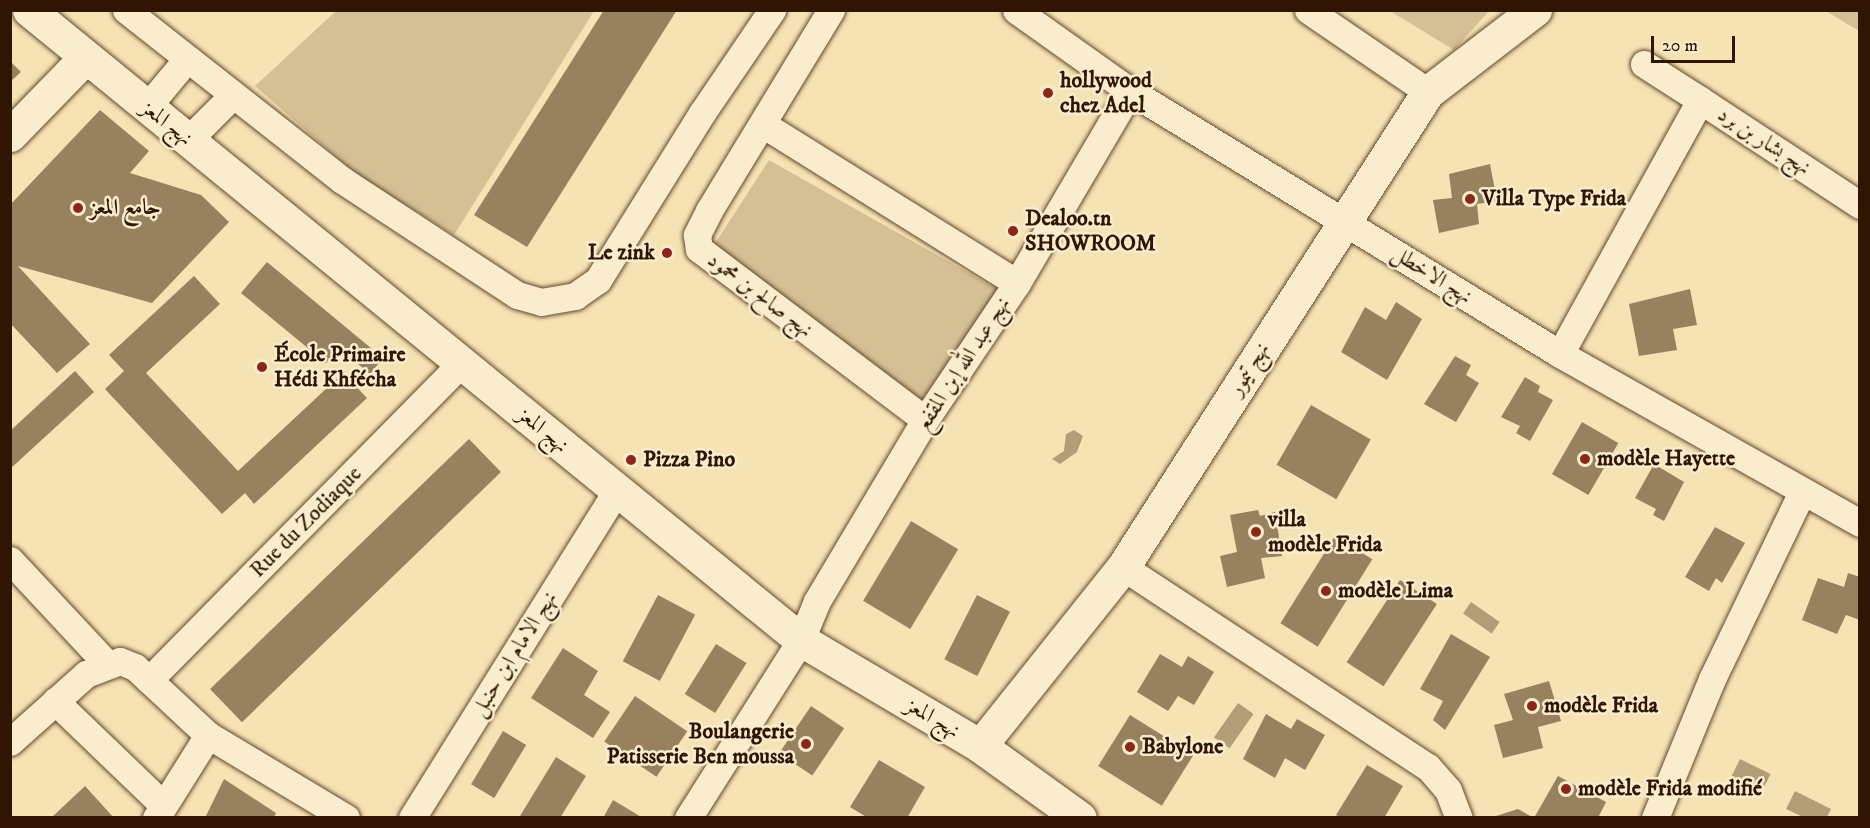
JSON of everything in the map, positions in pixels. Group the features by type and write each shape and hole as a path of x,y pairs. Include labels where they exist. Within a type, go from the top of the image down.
{"street":[{"name":"نهج المعز","path":"29,10 801,640 980,746 1080,818"},
{"path":"126,10 187,60 352,186 516,295 541,302 575,296 598,280 702,113 772,10"},
{"name":"نهج صالح بن محمود","path":"831,10 764,125 709,211 697,235 699,249 925,420"},
{"name":"نهج الاخطل","path":"1016,10 1130,91 1560,354 1860,523"},
{"path":"1308,10 1428,92"},
{"name":"نهج تيمور","path":"980,746 1123,567 1428,92 1534,10"},
{"path":"10,135 85,58"},
{"path":"147,107 187,60"},
{"path":"1644,64 1700,100"},
{"name":"نهج عبد الله إبن المقفع","path":"688,818 801,640 817,601 925,420 1017,283 1130,91"},
{"path":"188,140 233,95"},
{"name":"نهج بشار بن برد","path":"1560,354 1700,100 1860,205"},
{"path":"764,125 1017,283"},
{"name":"Rue du Zodiaque","path":"149,680 462,363"},
{"name":"نهج الامام ابن حنبل","path":"412,818 616,491"},
{"path":"1655,818 1712,679 1802,492"},
{"path":"10,560 107,664"},
{"path":"1123,567 1428,767 1448,790 1459,818"},
{"path":"10,742 86,674 107,664 120,662 135,667 208,735 346,818"},
{"path":"56,701 159,811 208,735"}],"shaded area":[{"path":"336,11 594,11 454,235 356,174 255,86"},
{"path":"1390,11 1489,11 1454,50"},
{"path":"1826,11 1859,11 1859,31"},
{"path":"769,160 997,289 926,404 714,245"},
{"path":"1074,430 1083,436 1077,452 1060,464 1052,459 1064,451 1066,434"},
{"path":"1471,602 1500,622 1492,634 1463,613"},
{"path":"1238,703 1254,714 1229,748 1214,737"},
{"path":"1740,759 1771,774 1760,795 1730,780"},
{"path":"1795,791 1831,809 1827,817 1803,817 1786,809"}],"building":[{"path":"604,10 677,10 527,247 474,215"},
{"path":"10,61 21,72 10,82"},
{"name":"جامع المعز","path":"100,110 149,151 130,173 201,195 229,222 152,303 18,266 90,344 57,373 10,323 10,205"},
{"name":"Villa Type Frida","path":"1490,164 1497,201 1477,204 1479,224 1439,233 1433,200 1452,198 1449,174"},
{"path":"267,262 383,358 370,374 339,348 326,363 241,293"},
{"path":"194,276 220,304 146,373 238,471 343,373 367,398 254,504 245,493 222,514 105,389 124,371 109,355"},
{"path":"1690,289 1697,325 1673,329 1677,350 1639,356 1629,304"},
{"path":"1396,302 1422,319 1387,380 1341,352 1365,307 1386,320"},
{"path":"1455,356 1471,365 1466,375 1479,383 1456,422 1424,404"},
{"path":"75,371 94,392 10,469 10,431"},
{"name":"modèle Hayette","path":"1525,377 1540,386 1538,392 1553,400 1530,441 1516,433 1520,426 1501,417"},
{"path":"1311,405 1371,440 1336,499 1276,465"},
{"name":"modèle Hayette","path":"1582,422 1618,443 1588,495 1552,474"},
{"path":"469,439 501,472 242,722 210,689"},
{"name":"modèle Hayette","path":"1654,464 1684,482 1664,521 1653,515 1656,509 1635,498"},
{"name":"villa modèle Frida","path":"1258,510 1260,516 1275,512 1282,556 1261,558 1265,578 1227,587 1220,556 1237,552 1230,515"},
{"path":"911,521 958,549 910,629 863,601"},
{"name":"modèle Hayette","path":"1715,527 1745,543 1722,583 1716,578 1709,591 1685,577"},
{"name":"modèle Lima","path":"1335,536 1372,559 1318,647 1280,623"},
{"path":"1848,573 1860,577 1860,620 1846,615 1837,634 1802,620 1818,578 1844,587"},
{"name":"modèle Lima","path":"1400,580 1437,604 1384,686 1347,662"},
{"path":"658,595 695,615 660,681 623,661"},
{"path":"977,595 1010,612 977,676 944,659"},
{"name":"modèle Lima","path":"1451,634 1490,657 1445,730 1433,720 1443,701 1420,689"},
{"path":"716,644 747,663 715,713 685,694"},
{"path":"563,648 598,671 584,695 610,712 593,738 531,698"},
{"path":"1160,654 1182,667 1188,656 1214,672 1194,705 1178,696 1168,711 1137,692"},
{"path":"1549,681 1561,721 1538,727 1543,748 1503,758 1494,725 1513,720 1504,694"},
{"path":"635,696 687,731 656,777 604,742"},
{"path":"811,706 844,728 812,776 779,753"},
{"path":"1266,714 1291,729 1297,719 1325,735 1305,770 1285,758 1275,778 1243,759"},
{"path":"1130,715 1194,755 1162,806 1098,766"},
{"path":"503,731 526,745 494,798 471,784"},
{"path":"556,757 586,776 560,818 523,818 520,816"},
{"path":"879,760 925,787 907,818 868,818 850,807"},
{"path":"1367,765 1403,786 1384,818 1341,818 1336,815"},
{"name":"modèle Frida modifié","path":"1558,776 1606,802 1598,818 1534,818"},
{"path":"224,779 276,813 274,818 205,818"},
{"path":"85,786 114,818 51,818"},
{"path":"613,800 643,818 603,818"},
{"name":"modèle Frida modifié","path":"1518,809 1534,818 1496,816"}],"place":[{"name":"hollywood chez Adel","path":"1048,93"},
{"name":"Villa Type Frida","path":"1470,199"},
{"name":"جامع المعز","path":"78,208"},
{"name":"Dealoo.tn SHOWROOM","path":"1013,231"},
{"name":"Le zink","path":"667,253"},
{"name":"École Primaire Hédi Khfécha","path":"262,367"},
{"name":"modèle Hayette","path":"1585,459"},
{"name":"Pizza Pino","path":"631,460"},
{"name":"villa modèle Frida","path":"1256,532"},
{"name":"modèle Lima","path":"1326,591"},
{"name":"modèle Frida","path":"1532,706"},
{"name":"Boulangerie Patisserie Ben moussa","path":"806,744"},
{"name":"Babylone","path":"1130,747"},
{"name":"modèle Frida modifié","path":"1566,789"}]}
